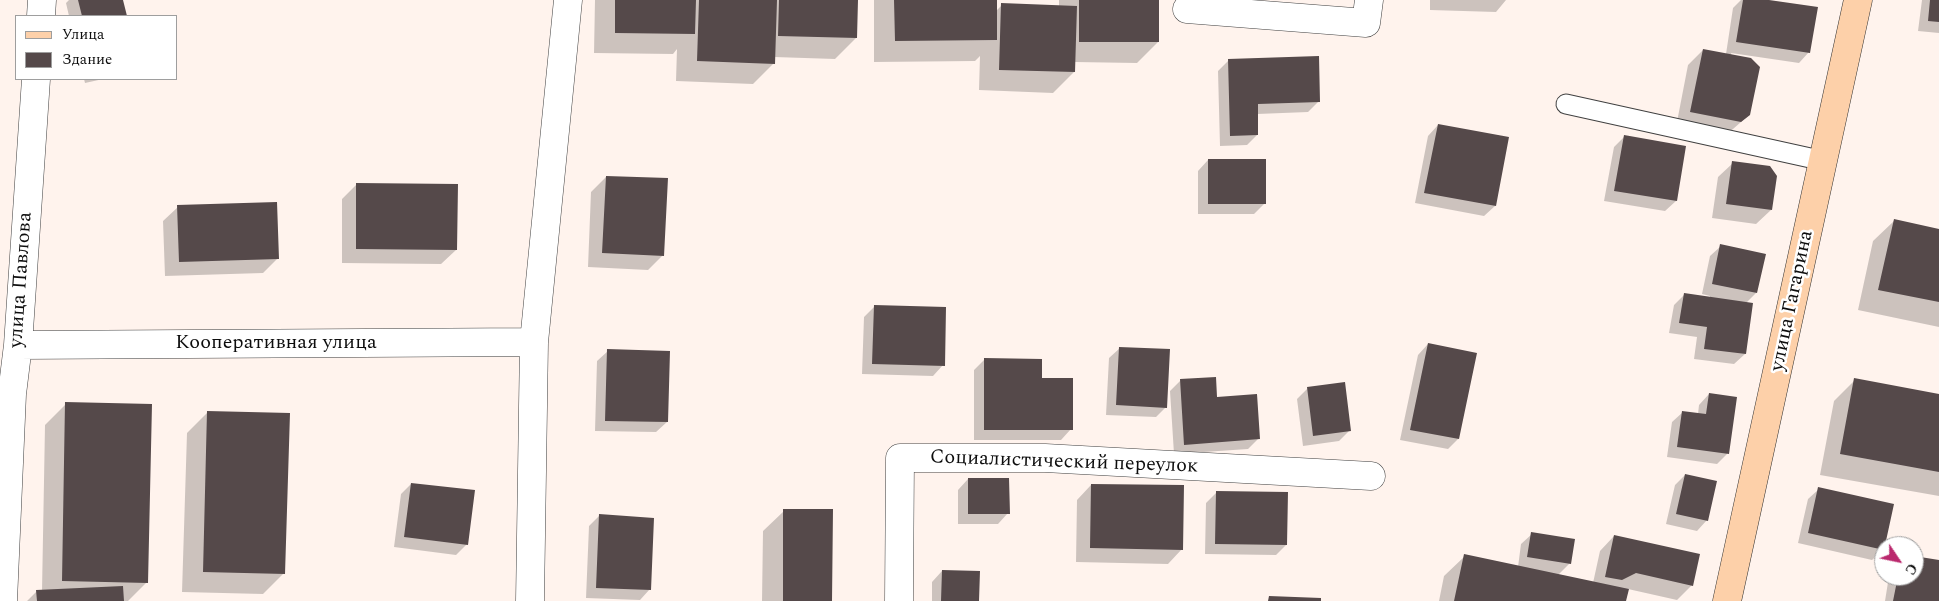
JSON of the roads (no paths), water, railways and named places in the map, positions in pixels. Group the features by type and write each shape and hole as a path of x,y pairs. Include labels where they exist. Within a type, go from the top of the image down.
{"street":[{"path":"41,15 42,0"},
{"path":"530,601 534,342 568,0"},
{"path":"1187,9 1366,23 1369,0"},
{"name":"улица Гагарина","path":"1728,601 1858,0"},
{"name":"улица Павлова","path":"3,601 6,393 18,345 36,80"},
{"name":"Кооперативная улица","path":"18,345 534,342"},
{"name":"Социалистический переулок","path":"899,601 900,458 1045,458 1371,476"}],"lane":[{"path":"1566,104 1824,161"}]}
